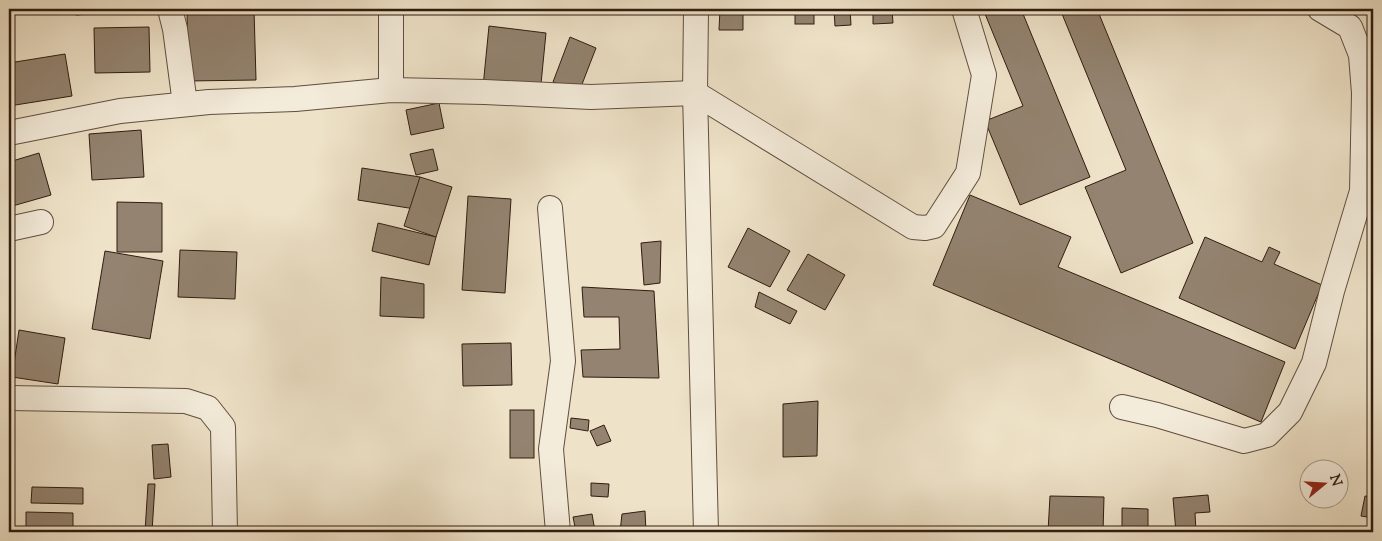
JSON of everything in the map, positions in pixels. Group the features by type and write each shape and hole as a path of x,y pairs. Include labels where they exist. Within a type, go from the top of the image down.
{"street":[{"path":"170,9 175,29 185,104"},
{"path":"390,90 391,9"},
{"path":"696,9 695,93 706,532"},
{"path":"9,133 120,111 185,104 295,99 390,90 591,97 695,93 913,227 925,228 934,226 968,173 984,75 964,9"},
{"path":"1122,407 1157,415 1244,441 1267,435 1290,412 1298,396 1314,363 1332,291 1362,191 1364,94 1361,55 1350,27 1320,9"},
{"path":"550,208 563,360 551,449 558,532"},
{"path":"9,229 41,222"},
{"path":"9,398 186,401 208,408 223,427 225,532"}],"building":[{"path":"76,9 139,9 139,10 76,15"},
{"path":"187,9 254,9 256,80 188,81"},
{"path":"720,9 743,9 743,30 719,30"},
{"path":"795,9 814,9 814,24 795,24"},
{"path":"834,9 850,9 851,25 835,26"},
{"path":"873,9 892,9 893,23 873,24"},
{"path":"983,9 1021,9 1090,177 1020,205 985,121 1023,106"},
{"path":"1060,9 1097,9 1193,243 1121,273 1085,187 1126,170"},
{"path":"489,26 546,33 540,94 483,87"},
{"path":"149,27 150,72 95,73 94,28"},
{"path":"570,37 596,48 579,92 553,82"},
{"path":"65,54 72,96 9,106 9,63"},
{"path":"439,103 444,128 411,135 406,110"},
{"path":"141,130 144,177 92,180 89,134"},
{"path":"433,149 438,170 416,175 410,154"},
{"path":"39,153 51,195 9,207 9,162"},
{"path":"362,168 420,177 415,209 358,200"},
{"path":"420,177 452,187 436,237 404,226"},
{"path":"970,195 1071,237 1058,267 1285,362 1261,422 933,285"},
{"path":"468,196 511,199 505,293 462,290"},
{"path":"117,202 162,203 162,252 117,252"},
{"path":"378,223 436,237 429,265 372,251"},
{"path":"748,228 790,251 770,287 728,267"},
{"path":"1205,237 1262,262 1269,247 1280,252 1274,264 1322,285 1295,349 1179,298"},
{"path":"661,241 660,283 644,285 641,243"},
{"path":"180,250 237,252 235,299 178,297"},
{"path":"105,251 163,261 150,339 92,329"},
{"path":"808,254 845,275 825,310 787,290"},
{"path":"381,277 424,284 424,318 380,316"},
{"path":"582,287 654,291 659,378 583,377 581,350 620,349 619,317 584,317"},
{"path":"759,292 797,311 790,324 755,307"},
{"path":"19,330 65,338 58,384 12,377"},
{"path":"511,343 512,385 463,386 462,344"},
{"path":"818,401 817,456 783,457 783,404"},
{"path":"510,410 534,410 534,458 510,458"},
{"path":"571,418 589,420 588,431 570,428"},
{"path":"604,425 611,441 597,446 590,431"},
{"path":"168,444 171,477 154,479 152,445"},
{"path":"591,483 609,484 608,497 591,496"},
{"path":"148,484 155,484 152,532 145,532"},
{"path":"32,487 83,488 83,504 31,503"},
{"path":"1208,495 1210,512 1195,513 1196,532 1176,532 1173,498"},
{"path":"1050,496 1104,497 1103,532 1048,532"},
{"path":"1365,496 1373,497 1373,518 1361,516"},
{"path":"1122,508 1148,509 1148,532 1122,532"},
{"path":"645,511 646,532 620,532 622,514"},
{"path":"26,512 73,513 73,532 26,532"},
{"path":"592,514 595,531 576,532 573,517"}]}
